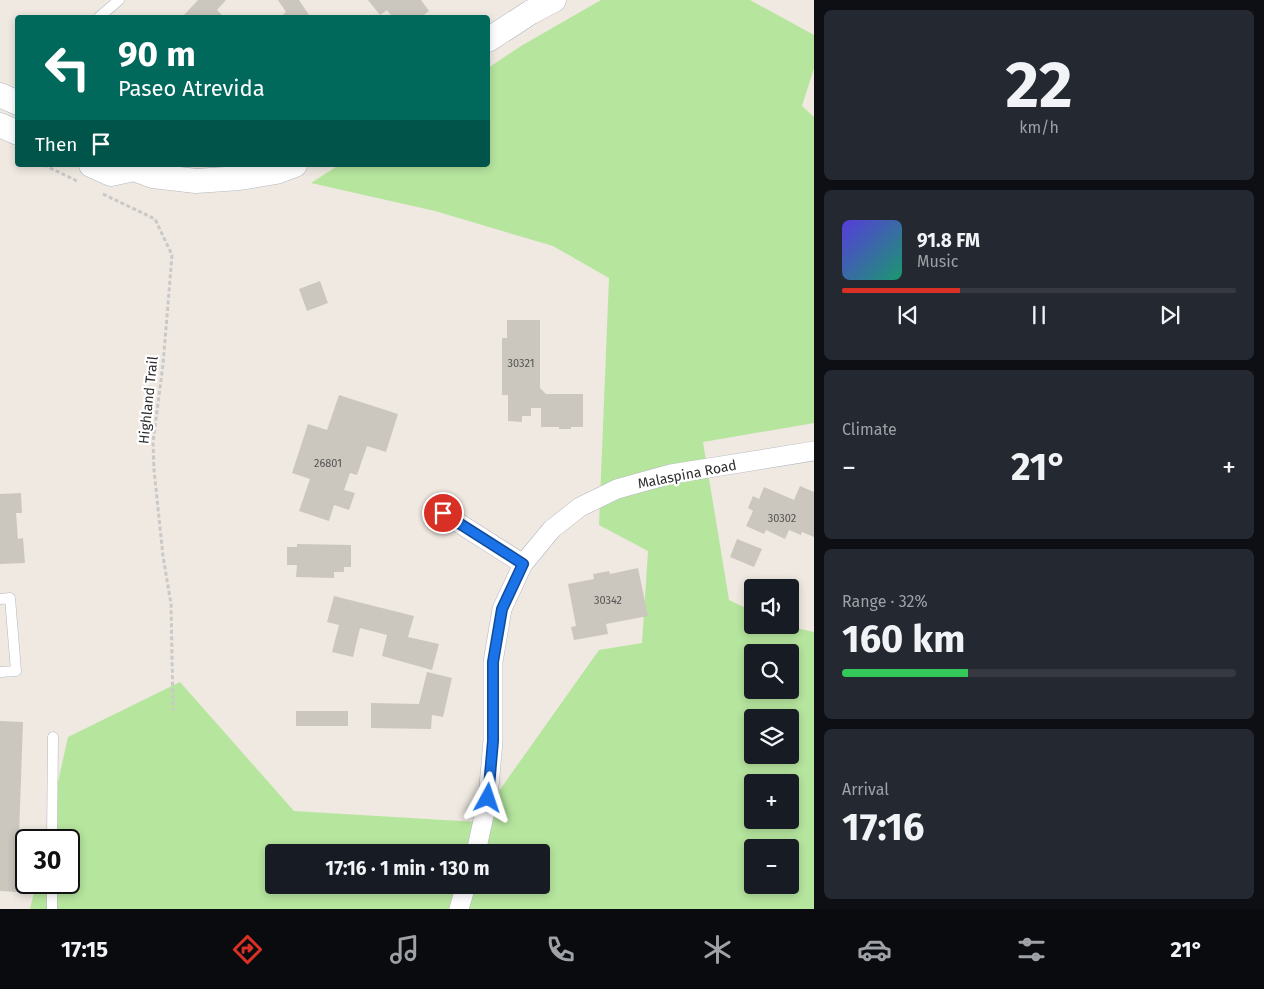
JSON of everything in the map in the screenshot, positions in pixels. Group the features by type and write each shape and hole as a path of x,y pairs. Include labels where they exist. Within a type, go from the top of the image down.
{"street":[{"path":"490,39 531,12 554,0"},
{"path":"0,125 15,132"},
{"path":"85,173 111,174 133,167 153,176 196,181 240,178 276,172 290,167"},
{"name":"Malaspina Road","path":"478,844 488,798 493,741 493,662 502,609 523,564 552,529 580,507 617,488 671,474 814,451"},
{"path":"443,513 523,564"},
{"path":"459,909 463,894"}],"lane":[{"path":"102,15 119,0"},
{"path":"0,599 10,598 16,671 0,672"},
{"path":"52,829 53,737"},
{"path":"52,894 52,909"}],"path":[{"path":"54,167 85,173"},
{"name":"Highland Trail","path":"95,190 155,219 172,256 154,442 154,470 163,556 171,604 173,710"}],"green space":[{"path":"601,0 750,0 814,35 814,68 802,106 814,117 814,423 703,442 729,600 744,607 744,634 799,634 799,629 814,632 814,909 30,909 33,894 80,894 80,829 47,829 68,737 180,682 294,811 477,822 599,650 642,643 648,551 599,525 609,278 553,246 435,211 311,183 336,167 490,167 490,67 521,46"}],"building":[{"path":"198,0 226,0 217,10 222,15 184,15"},
{"path":"278,0 299,0 309,15 282,15 286,12"},
{"path":"368,0 421,0 429,11 424,15 391,15 387,10 380,15"},
{"path":"320,281 328,303 307,311 299,289"},
{"path":"507,320 540,320 540,388 546,394 583,394 583,427 559,429 559,427 541,427 541,408 531,408 531,416 522,416 522,422 508,421 508,395 502,395 502,338 507,338"},
{"path":"339,395 398,414 386,452 367,446 357,475 350,473 344,490 355,493 349,510 334,505 329,521 299,511 310,479 292,473 308,424 327,430"},
{"path":"800,486 814,492 814,537 802,532 801,535 789,530 785,539 766,530 764,534 746,526 753,511 748,508 753,496 759,499 764,487 794,500"},
{"path":"21,493 22,513 16,513 18,539 23,538 25,563 0,564 0,494"},
{"path":"737,539 762,549 754,567 730,557"},
{"path":"297,544 351,545 351,567 344,567 344,572 334,572 334,578 296,577 297,565 287,565 287,547 297,547"},
{"path":"638,568 648,616 606,624 608,634 574,640 571,627 576,626 568,584 594,579 593,574 609,571 610,574"},
{"path":"334,596 414,616 408,637 439,644 432,670 382,656 387,635 360,628 353,657 332,652 339,625 327,622"},
{"path":"427,672 452,678 443,717 432,715 431,729 371,728 371,703 419,704"},
{"path":"296,711 348,711 348,726 296,726"},
{"path":"0,721 23,722 19,829 15,829 15,892 0,891"}],"route":[{"path":"443,513 523,564 502,609 493,662 493,741 488,798"}]}
